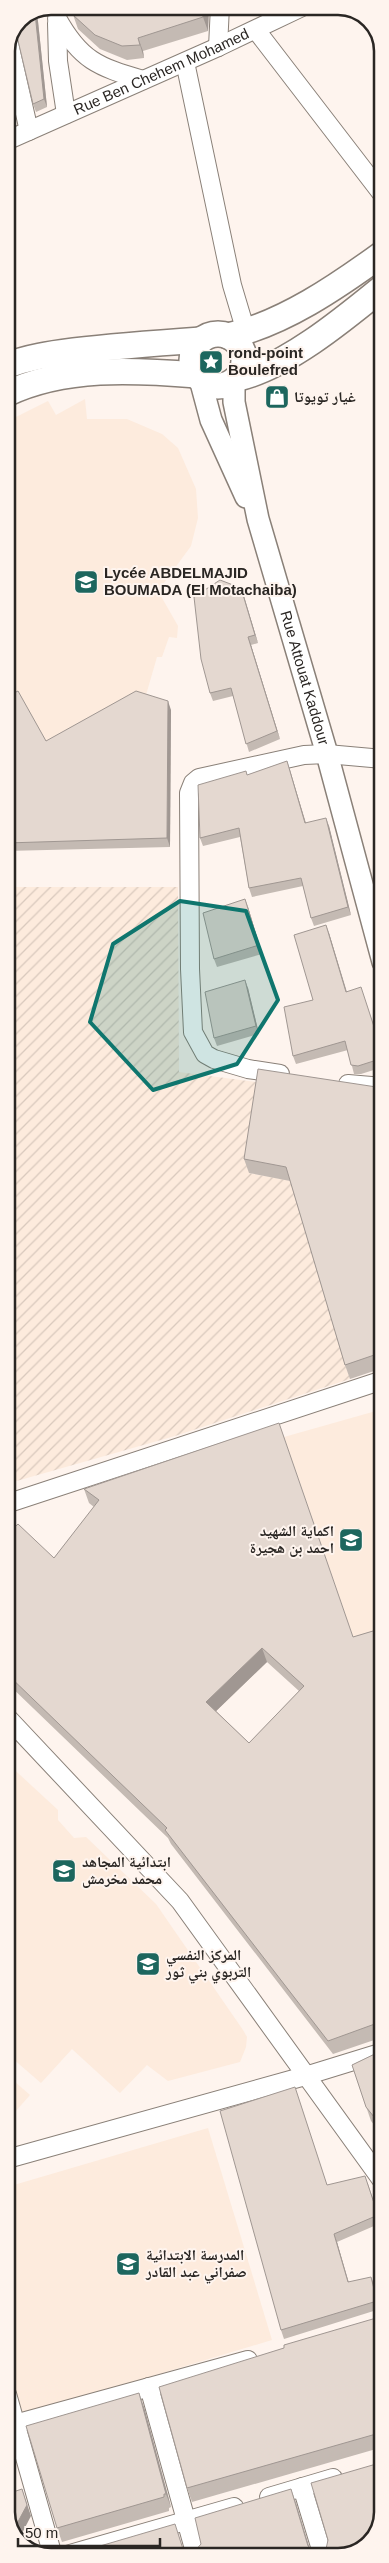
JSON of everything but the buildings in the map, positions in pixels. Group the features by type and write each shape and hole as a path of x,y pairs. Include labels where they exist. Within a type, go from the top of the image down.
{"main road":[{"path":"15,360 87,350 201,340 217,334 237,334 324,294 374,260"},
{"path":"15,390 33,383 95,373 157,372 198,377 217,386 235,384 310,342 374,294"},
{"path":"235,384 244,366 244,357 238,343 237,334"},
{"path":"198,377 192,364 192,354 201,340"}],"street":[{"path":"57,15 58,61 66,114"},
{"path":"58,15 70,41 93,62 143,80"},
{"path":"218,47 220,15"},
{"name":"Rue Ben Chehem Mohamed","path":"18,135 185,62 285,15"},
{"path":"256,30 374,184"},
{"path":"185,62 232,285 237,334"},
{"path":"15,104 18,135"},
{"path":"198,377 220,443 258,519"},
{"name":"Rue Attouat Kaddour","path":"235,384 258,519 327,754 374,932"},
{"path":"297,1076 248,1068 214,1059 206,1054 196,1037 190,969 189,793 192,783 199,778 295,757 327,754 374,758"},
{"path":"326,1081 374,1086"},
{"path":"15,1501 374,1383"},
{"path":"15,1726 180,1901 305,2076 374,2167"},
{"path":"15,2157 305,2076 374,2055"},
{"path":"15,2426 262,2356"},
{"path":"149,2387 194,2548"},
{"path":"15,2439 50,2548"},
{"path":"91,2548 354,2472"},
{"path":"302,2487 321,2548"}],"highlighted area":[{"path":"180,901 246,911 278,1000 237,1064 153,1090 90,1022 113,944"}],"shaded area":[{"name":"Lycée ABDELMAJID BOUMADA (El Motachaiba)","path":"85,399 87,419 127,419 162,434 178,448 196,489 198,518 191,546 158,591 178,626 177,638 169,637 162,657 157,657 146,695 49,749 15,716 15,418 48,401 56,415"},
{"path":"15,887 178,887 179,1072 263,1083 249,1173 292,1181 350,1379 175,1436 15,1481"},
{"name":"اكماية الشهيد احمد بن هجيرة","path":"374,1412 374,1647 358,1651 284,1437"},
{"path":"15,1770 58,1810 58,1820 74,1838 86,1837 156,1904 247,2037 246,2047 240,2062 168,2081 147,2065 120,2093 72,2049 41,2083 15,2061"},
{"path":"15,2082 30,2095 15,2112"},
{"name":"المدرسة الابتدائية صفراني عبد القادر","path":"208,2128 272,2340 23,2415 15,2388 15,2185"}],"place":[{"name":"rond-point Boulefred","path":"211,362"},
{"name":"غيار تويوتا","path":"277,397"},
{"name":"Lycée ABDELMAJID BOUMADA (El Motachaiba)","path":"86,582"},
{"name":"اكماية الشهيد احمد بن هجيرة","path":"351,1540"},
{"name":"ابتدائية المجاهد محمد مخرمش","path":"64,1871"},
{"name":"المركز النفسي التربوي بني ثور","path":"148,1964"},
{"name":"المدرسة الابتدائية صفراني عبد القادر","path":"128,2264"}]}
